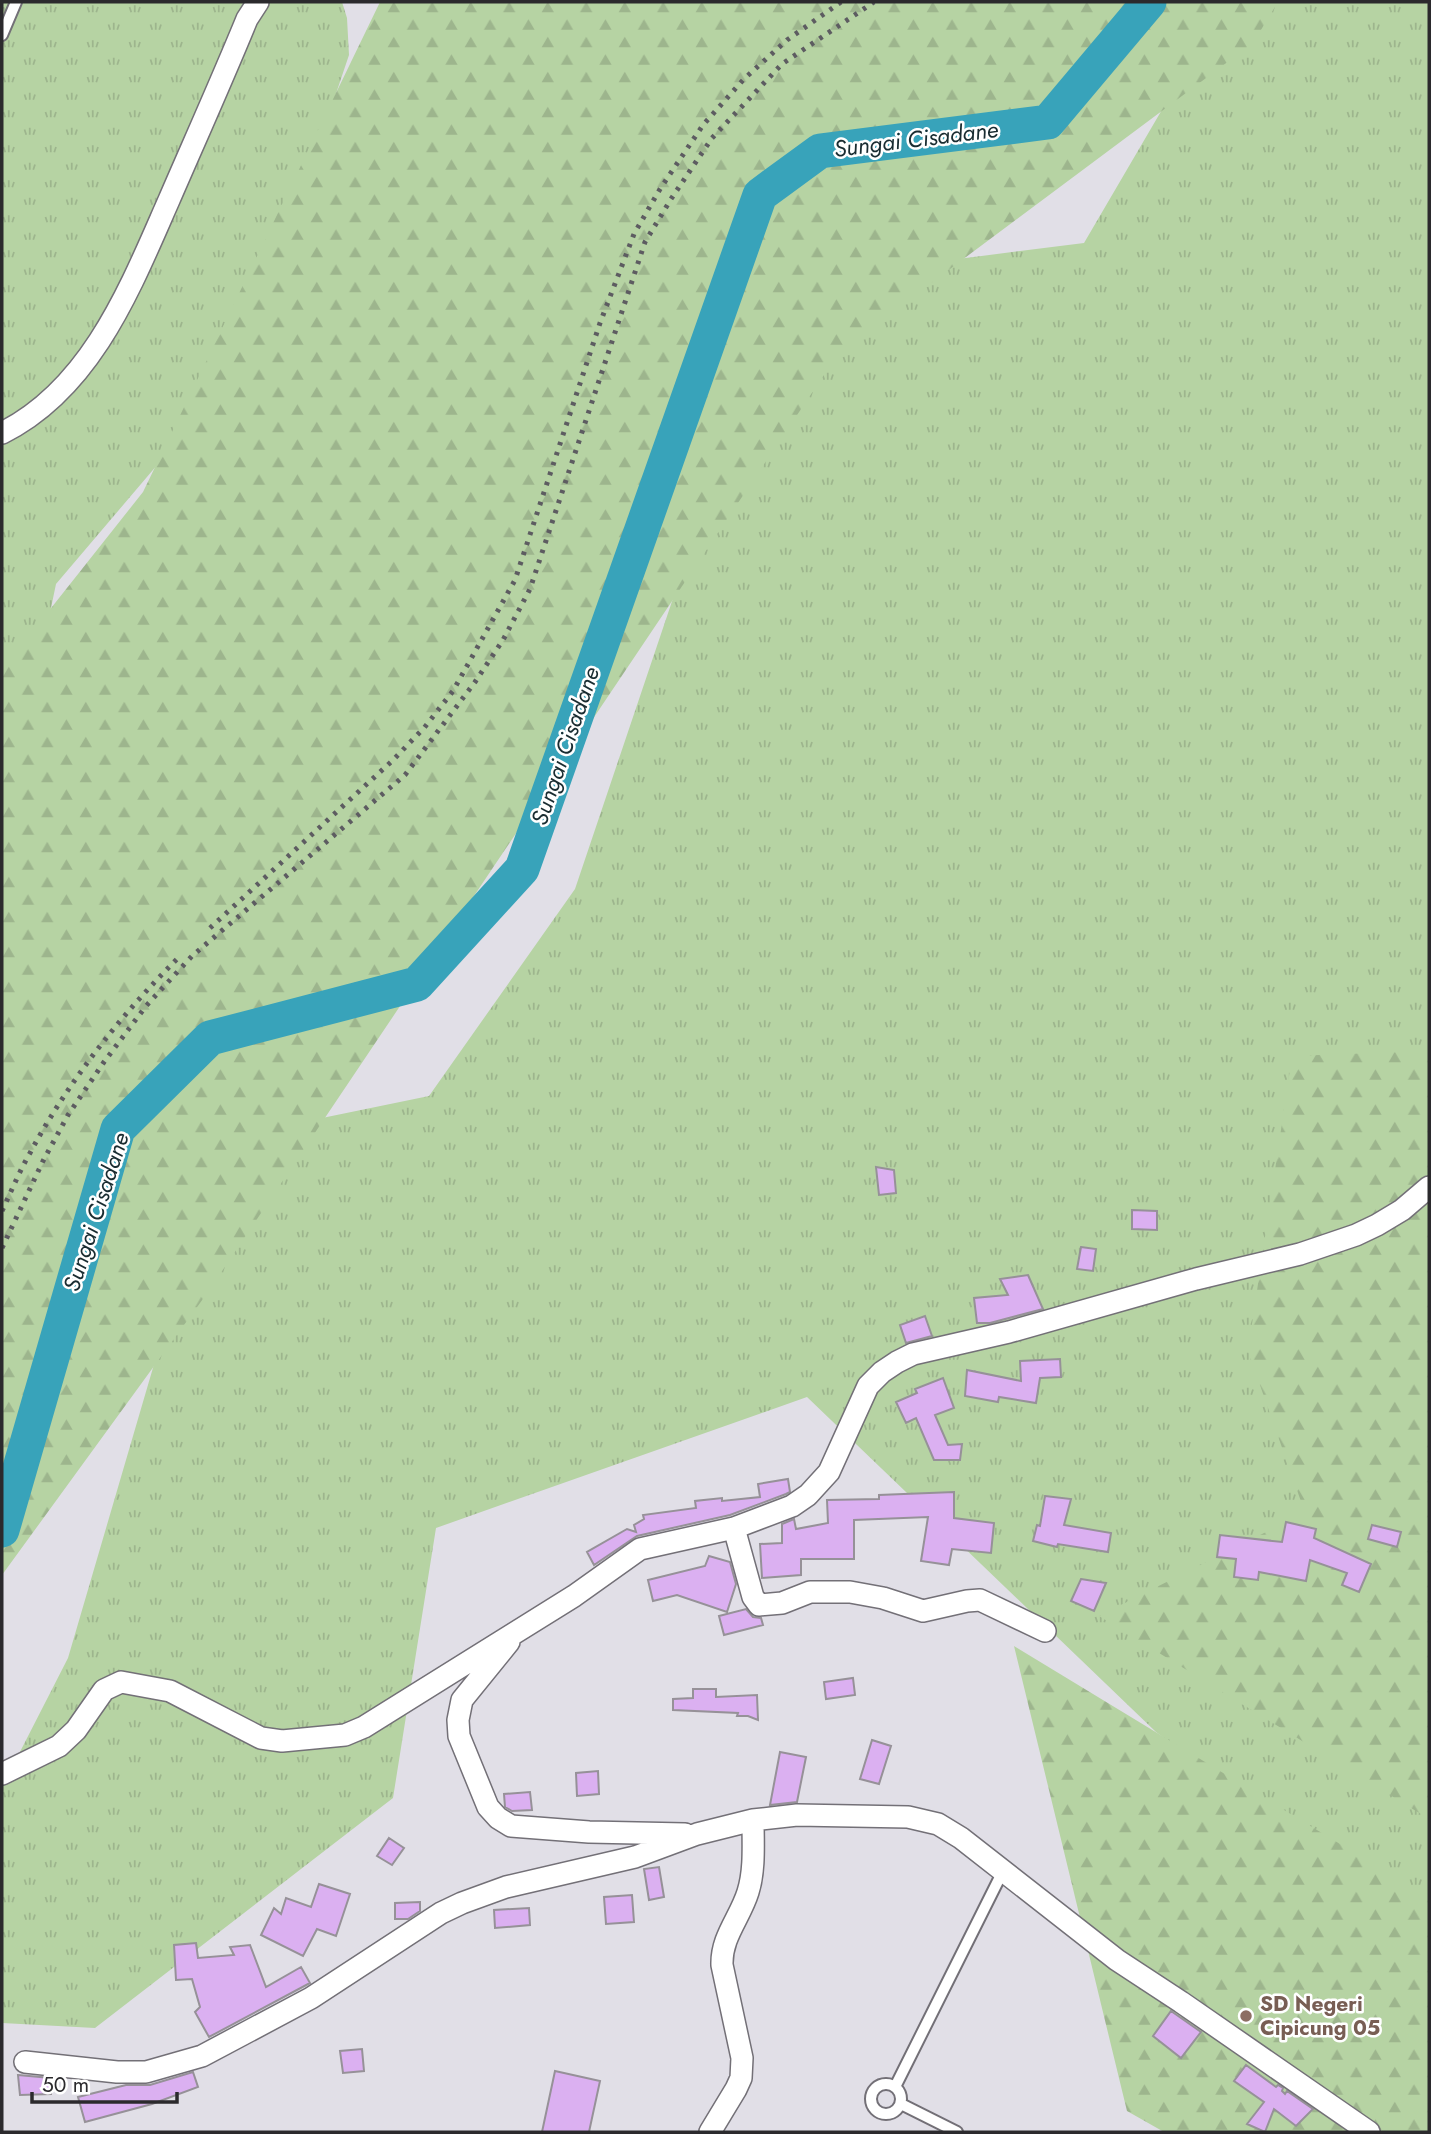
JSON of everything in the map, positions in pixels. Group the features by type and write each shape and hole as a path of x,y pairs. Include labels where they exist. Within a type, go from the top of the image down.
{"street":[{"path":"2,433 26,419 46,402 86,358 116,315 140,268 247,19 258,2"},
{"path":"2,1774 59,1746 76,1730 104,1690 121,1682 170,1691 261,1738 282,1741 345,1735 364,1727 574,1596 640,1549 734,1528 792,1506 813,1490 829,1472 868,1386 897,1362 922,1352 1009,1332 1196,1279 1300,1254 1356,1236 1402,1210 1429,1187"},
{"path":"734,1528 753,1597 758,1605 782,1603 810,1592 850,1592 883,1598 923,1611 967,1601 980,1601 1045,1631"},
{"path":"516,1632 462,1700 458,1720 459,1737 488,1807 510,1826 589,1832 697,1834"},
{"path":"25,2062 117,2072 146,2072 202,2056 311,1998 441,1913 506,1887 635,1857 697,1834 753,1820 797,1815 908,1816 938,1824 961,1838 1116,1960 1369,2132"},
{"path":"710,2132 741,2078 742,2058 722,1965 722,1950 749,1892 753,1820"}],"lane":[{"path":"2,35 16,2"},
{"path":"895,2087 1003,1871"},
{"path":"886,2084 895,2087 900,2094 901,2104 895,2111 887,2114 878,2112 872,2105 872,2095 877,2088 886,2084"},
{"path":"901,2104 957,2132"}],"green space":[{"path":"2,2 342,2 347,18 349,55 262,313 192,424 56,584 31,704 2,784"},
{"path":"380,2 1278,2 1253,43 840,351 208,1292 2,1575 2,670 143,492"},
{"path":"1225,2 1429,2 1429,1935 1156,1732 807,1397 436,1528 393,1798 95,2028 2,2023 2,1787 68,1658 220,1139 429,1096 575,889 720,459 871,270 1084,243"},
{"path":"1429,1051 1429,1819 1099,1616 1286,1522 1304,1510 1248,1351 1292,1056"},
{"path":"1014,1646 1429,1898 1429,2132 1164,2132 1127,2111"}],"building":[{"path":"876,1167 894,1170 896,1193 879,1195"},
{"path":"1132,1210 1157,1211 1157,1230 1132,1229"},
{"path":"1081,1247 1096,1249 1093,1271 1077,1269"},
{"path":"1028,1275 1043,1309 990,1323 977,1323 974,1298 1008,1295 1000,1279"},
{"path":"925,1316 932,1336 906,1343 900,1325"},
{"path":"1060,1359 1061,1377 1040,1378 1036,1403 999,1397 998,1402 965,1396 967,1370 1021,1381 1020,1361"},
{"path":"943,1378 954,1408 935,1415 948,1445 962,1444 960,1460 934,1460 916,1418 906,1423 896,1402 917,1393 915,1389"},
{"path":"788,1479 790,1492 786,1494 730,1515 637,1536 594,1565 587,1552 627,1529 636,1532 634,1525 644,1519 643,1515 696,1508 695,1501 760,1497 758,1484"},
{"path":"954,1492 954,1518 994,1523 991,1553 952,1549 949,1565 921,1561 928,1517 854,1520 854,1559 801,1559 801,1575 762,1578 760,1544 782,1543 782,1524 794,1519 796,1529 828,1523 827,1500 879,1499 879,1495"},
{"path":"1045,1496 1071,1499 1064,1525 1111,1533 1108,1552 1058,1544 1057,1547 1033,1541 1037,1525 1040,1526"},
{"path":"1286,1522 1316,1529 1314,1538 1371,1564 1359,1592 1342,1585 1347,1573 1310,1560 1306,1581 1259,1572 1258,1580 1234,1577 1236,1559 1217,1557 1220,1535 1282,1542"},
{"path":"1372,1525 1401,1532 1397,1547 1368,1539"},
{"path":"709,1556 730,1562 736,1584 727,1612 677,1595 653,1601 648,1580 705,1566"},
{"path":"1081,1579 1106,1583 1094,1611 1071,1601"},
{"path":"746,1609 753,1617 761,1618 763,1625 724,1635 719,1616"},
{"path":"853,1678 855,1695 826,1699 824,1682"},
{"path":"693,1689 716,1689 716,1697 757,1695 758,1720 737,1716 738,1713 673,1710 673,1699 693,1698"},
{"path":"872,1740 891,1746 879,1784 860,1779"},
{"path":"780,1752 806,1757 797,1802 770,1805"},
{"path":"598,1771 599,1794 577,1796 576,1773"},
{"path":"530,1792 532,1810 512,1811 505,1807 504,1794"},
{"path":"389,1838 404,1848 392,1865 377,1856"},
{"path":"659,1867 664,1897 649,1900 644,1869"},
{"path":"319,1884 350,1894 336,1936 317,1929 303,1956 261,1935 274,1908 281,1914 286,1898 311,1907"},
{"path":"632,1895 634,1922 606,1924 604,1897"},
{"path":"420,1902 420,1911 408,1919 395,1919 395,1903"},
{"path":"529,1908 530,1925 495,1928 494,1910"},
{"path":"196,1943 198,1958 234,1955 230,1947 250,1945 266,1987 301,1967 310,1983 209,2037 195,2012 200,2007 192,1979 176,1980 174,1945"},
{"path":"1171,2011 1201,2032 1181,2058 1153,2036"},
{"path":"362,2049 364,2071 343,2073 340,2051"},
{"path":"1246,2065 1276,2087 1278,2085 1283,2088 1285,2094 1287,2091 1313,2109 1296,2126 1274,2109 1265,2132 1247,2124 1264,2102 1234,2081"},
{"path":"555,2071 600,2081 589,2132 542,2132"},
{"path":"193,2072 198,2087 152,2104 85,2122 78,2097 126,2085 150,2085"},
{"path":"18,2075 51,2078 51,2094 20,2095"}],"waterway":[{"name":"Sungai Cisadane","path":"2,1530 118,1129 210,1038 417,984 522,869 760,195 820,151 1048,122 1149,2"}],"railway":[{"path":"210,928 392,761 424,728 453,691 515,580 600,323 634,234 660,189 703,125 744,79 787,40 841,2"},
{"path":"2,1248 68,1115 146,1006 192,956 405,775 475,682 503,640 530,589 645,242 712,138 782,64 874,2"},
{"path":"2,1211 30,1153 78,1075 135,1003 177,959"}],"place":[{"name":"SD Negeri Cipicung 05","path":"1246,2016"}]}
